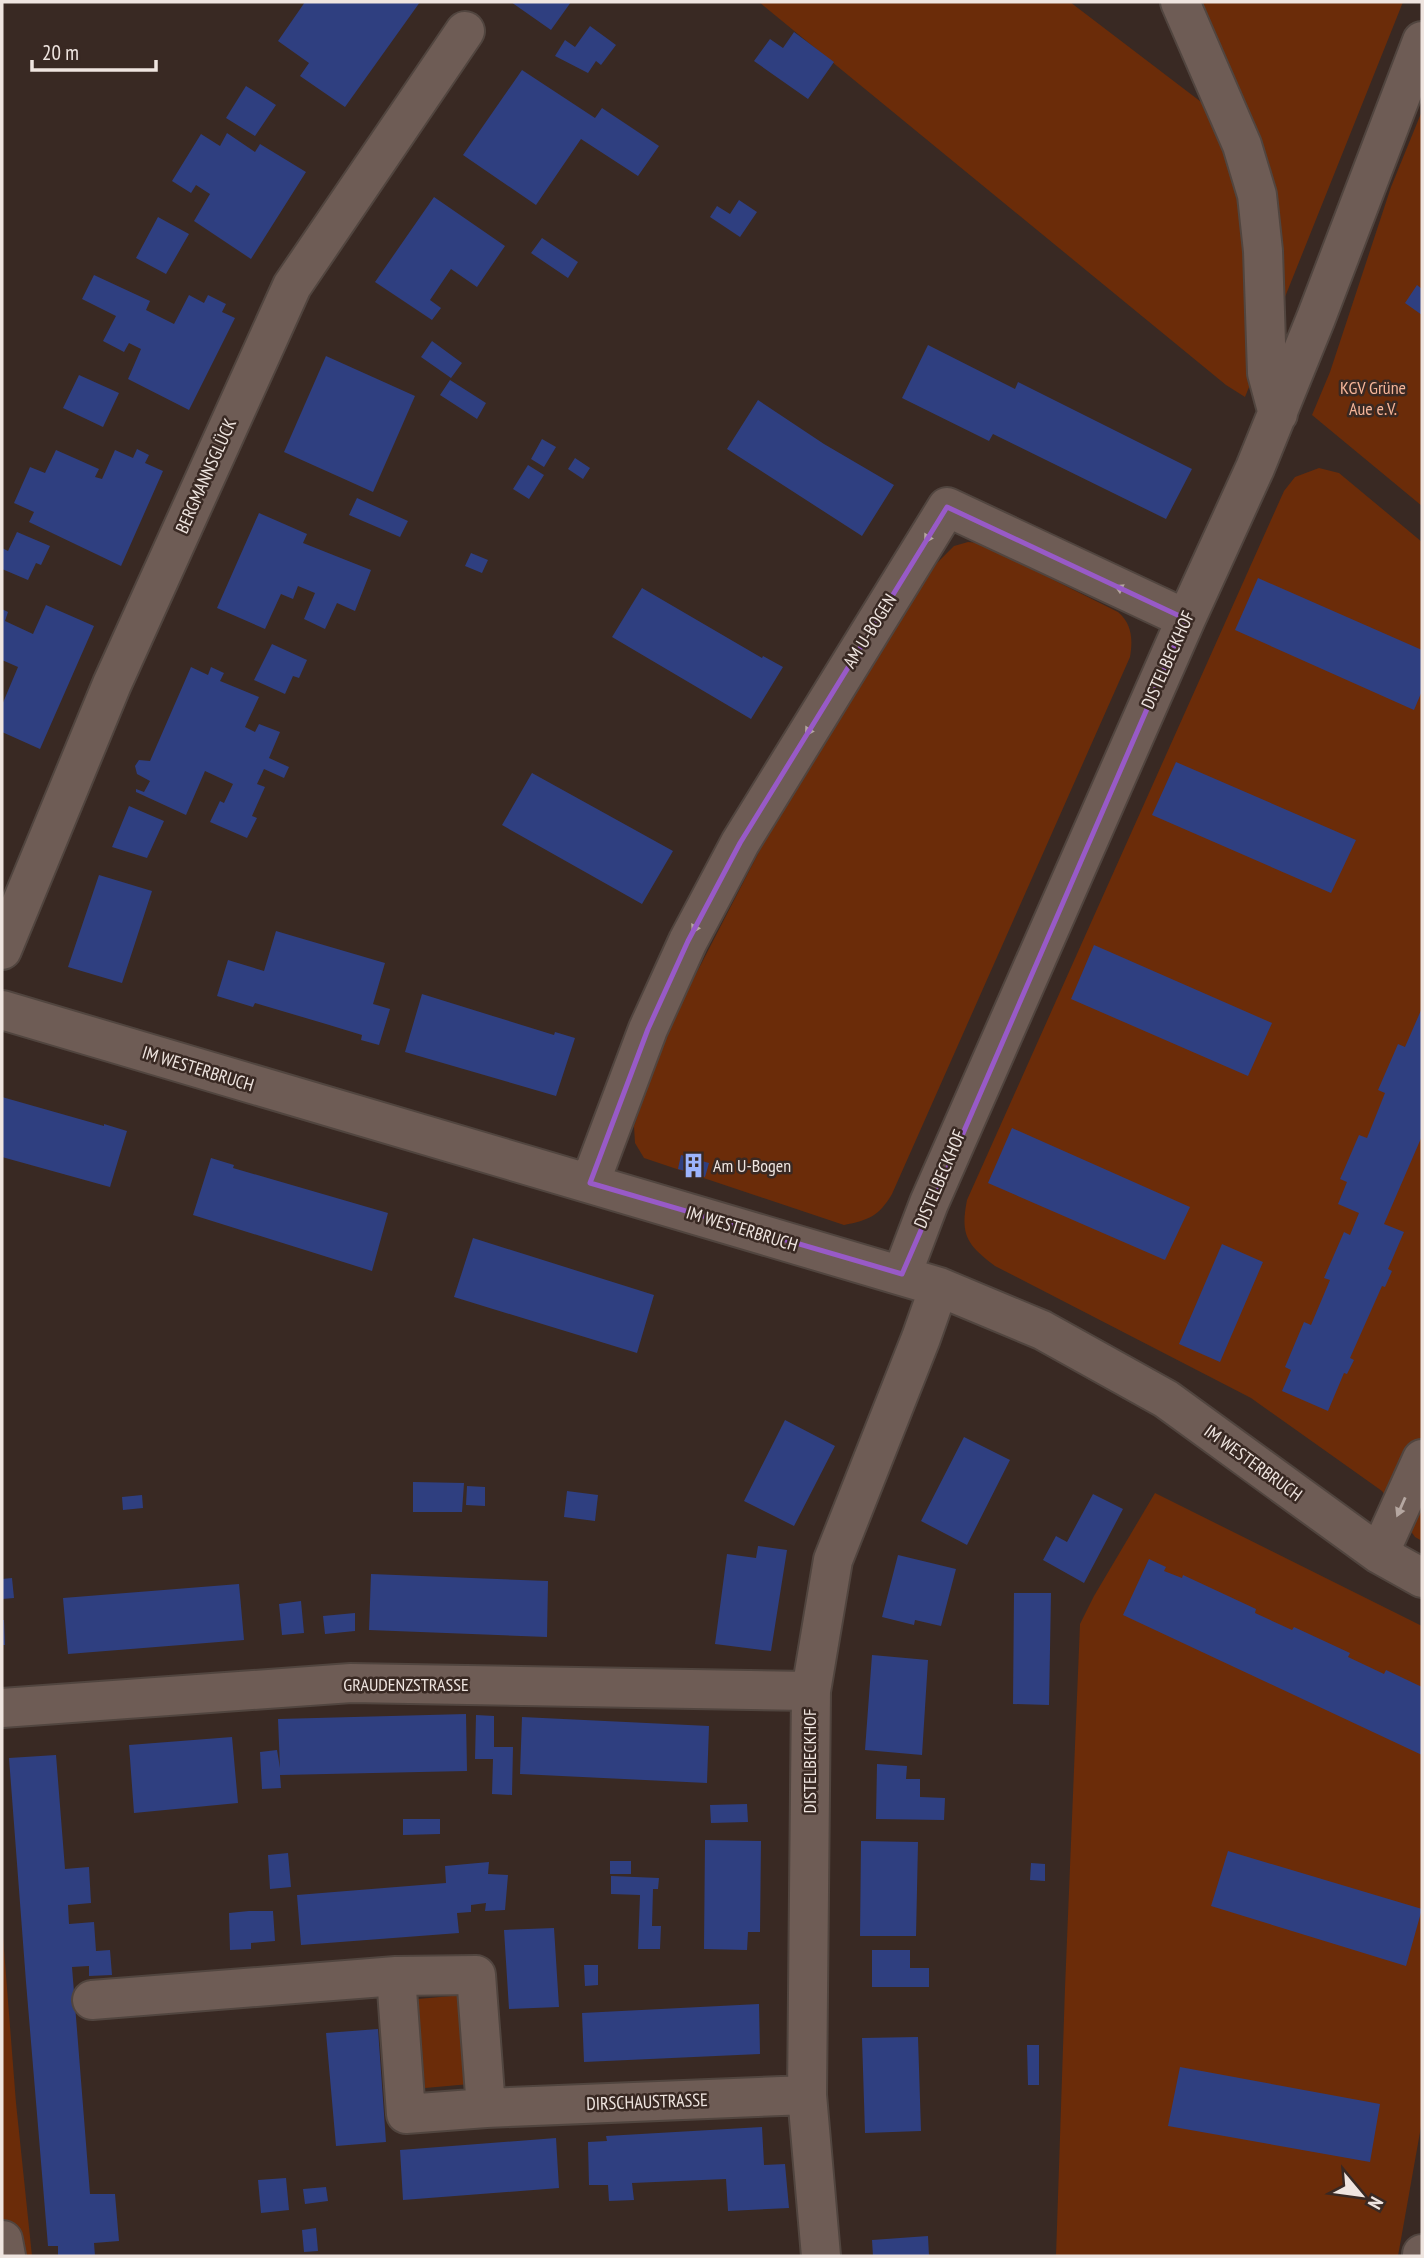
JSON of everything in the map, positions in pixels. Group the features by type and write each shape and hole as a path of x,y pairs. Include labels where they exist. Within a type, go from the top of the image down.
{"street":[{"path":"1180,2 1242,145 1257,195 1263,251 1267,373 1278,414"},
{"name":"BERGMANNSGLÜCK","path":"2,950 112,684 292,286 466,31"},
{"name":"DISTELBECKHOF","path":"902,1274 929,1203 1278,414 1422,41"},
{"name":"AM U-BOGEN","path":"590,1183 648,1029 688,941 740,843 947,506 1186,619"},
{"name":"IM WESTERBRUCH","path":"2,1010 939,1287 1042,1330 1166,1399 1379,1554 1422,1578"},
{"name":"DISTELBECKHOF","path":"821,2256 807,2095 811,1691 833,1560 922,1338 939,1287"},
{"path":"1379,1554 1422,1459"},
{"name":"GRAUDENZSTRASSE","path":"2,1708 351,1683 811,1691"},
{"path":"92,2000 396,1976 476,1976 486,2108"},
{"name":"DIRSCHAUSTRASSE","path":"396,1976 406,2114 486,2108 807,2095"}],"highlighted area":[{"path":"947,507 1186,619 902,1274 590,1183 648,1029 688,941 740,843"}],"green space":[{"path":"759,2 1070,2 1251,140 1199,2 1403,2 1245,397 1226,385"},
{"name":"KGV Grüne Aue e.V.","path":"1422,111 1422,506 1312,415 1330,372 1391,187"},
{"path":"1319,468 1339,473 1422,542 1422,1541 1415,1537 1382,1491 1251,1398 995,1266 972,1245 964,1222 967,1200 1284,491 1295,477"},
{"path":"968,542 979,543 1118,612 1129,627 1131,650 892,1194 873,1216 844,1225 644,1158 635,1143 634,1126 656,1064 681,1003 780,811 852,692 937,563 954,546"},
{"path":"1155,1493 1422,1626 1422,2121 1398,2256 1056,2256 1080,1624"},
{"path":"2,1924 16,2103 32,2256 2,2256"},
{"path":"463,1995 470,2084 425,2088 418,1999"}],"building":[{"path":"305,2 420,2 345,107 300,76 309,63 278,41"},
{"path":"511,2 571,2 551,30"},
{"path":"590,26 616,45 601,65 596,61 588,73 555,56 565,40 575,47"},
{"path":"794,32 834,62 808,99 754,61 770,39 783,48"},
{"path":"522,70 595,118 602,108 659,146 638,176 581,139 536,205 463,155"},
{"path":"246,86 276,105 255,136 226,118"},
{"path":"227,133 255,152 260,144 306,172 251,259 194,221 210,194 196,185 191,193 172,181 201,134 220,146"},
{"path":"434,197 505,246 477,287 451,269 430,300 441,308 432,320 375,282"},
{"path":"739,200 757,212 740,237 710,217 717,206 730,214"},
{"path":"158,217 189,234 166,274 136,258"},
{"path":"542,238 578,262 568,278 531,253"},
{"path":"94,275 150,301 146,310 174,324 189,295 204,303 208,295 226,304 222,312 235,318 189,410 128,379 141,349 129,343 124,352 103,341 116,316 82,299"},
{"path":"1417,285 1422,289 1422,315 1405,303"},
{"path":"432,341 462,363 451,378 421,357"},
{"path":"928,345 1015,389 1018,382 1192,469 1166,519 993,434 989,441 902,398"},
{"path":"326,356 415,396 373,492 284,452"},
{"path":"79,375 119,393 103,427 63,408"},
{"path":"450,380 486,403 477,419 440,395"},
{"path":"758,400 824,444 894,485 862,536 727,449"},
{"path":"542,439 556,447 544,467 531,459"},
{"path":"137,449 149,455 145,463 163,471 121,566 29,522 34,512 14,503 30,467 45,473 56,450 99,469 95,477 102,479 115,450 133,458"},
{"path":"575,458 590,468 583,479 568,469"},
{"path":"528,465 544,475 529,499 513,489"},
{"path":"357,498 408,521 400,537 349,515"},
{"path":"259,513 307,534 303,543 371,570 355,611 337,603 325,629 304,619 315,593 298,586 293,599 281,594 265,629 217,608"},
{"path":"17,532 50,546 41,565 36,563 28,580 2,569 2,548 8,551"},
{"path":"471,553 488,560 482,573 465,566"},
{"path":"1258,578 1422,650 1422,691 1414,710 1235,630"},
{"path":"642,588 762,658 763,656 783,667 751,719 612,637"},
{"path":"46,605 94,626 40,749 2,732 2,705 18,667 2,660 2,609 8,612 5,621 33,634"},
{"path":"272,644 307,660 299,678 293,676 285,694 254,680"},
{"path":"191,667 208,675 211,667 224,673 220,681 259,697 245,727 255,732 259,724 280,732 269,758 289,767 284,778 264,769 257,784 265,787 252,816 257,818 247,838 210,822 220,801 224,803 233,784 205,771 186,815 136,792 136,789 144,792 150,781 137,774 135,766 139,760 150,761"},
{"path":"1176,762 1356,840 1331,893 1152,815"},
{"path":"532,773 673,851 642,904 502,825"},
{"path":"129,806 164,821 147,858 112,847"},
{"path":"99,875 152,891 122,983 68,967"},
{"path":"276,931 385,963 373,1004 390,1009 379,1045 361,1040 362,1035 326,1024 255,1003 253,1007 217,996 228,960 264,971"},
{"path":"1094,945 1272,1023 1248,1076 1071,999"},
{"path":"422,994 554,1035 555,1032 575,1038 556,1096 405,1052"},
{"path":"1422,1008 1422,1136 1384,1224 1404,1232 1388,1269 1392,1271 1385,1287 1382,1286 1350,1358 1354,1360 1347,1374 1344,1373 1328,1411 1282,1391 1291,1370 1285,1367 1304,1322 1311,1325 1330,1280 1324,1278 1344,1232 1350,1235 1359,1213 1338,1204 1347,1182 1340,1179 1359,1135 1367,1138 1385,1093 1378,1090 1398,1044 1405,1047"},
{"path":"2,1097 127,1131 110,1187 2,1157"},
{"path":"1012,1128 1190,1207 1165,1260 988,1183"},
{"name":"Am U-Bogen","path":"681,1155 709,1163 705,1177 678,1169"},
{"path":"211,1158 234,1165 233,1168 388,1213 372,1271 193,1215"},
{"path":"473,1238 654,1295 637,1353 454,1297"},
{"path":"1222,1244 1263,1262 1220,1362 1179,1344"},
{"path":"785,1420 835,1446 794,1526 744,1501"},
{"path":"964,1437 1010,1460 967,1545 921,1521"},
{"path":"413,1482 464,1483 462,1512 413,1512"},
{"path":"467,1486 485,1487 485,1506 466,1505"},
{"path":"567,1491 598,1495 595,1521 564,1517"},
{"path":"1093,1494 1123,1509 1084,1583 1043,1560 1056,1536 1067,1542"},
{"path":"142,1495 143,1508 123,1510 122,1497"},
{"path":"758,1546 787,1550 771,1651 715,1644 727,1554 756,1558"},
{"path":"898,1555 956,1569 941,1626 915,1620 914,1625 882,1617"},
{"path":"1149,1559 1166,1567 1164,1571 1182,1578 1183,1575 1256,1609 1255,1613 1292,1630 1294,1627 1350,1653 1348,1657 1384,1674 1386,1670 1422,1687 1422,1755 1123,1615"},
{"path":"371,1574 548,1581 547,1637 369,1630"},
{"path":"12,1578 14,1598 2,1599 2,1579"},
{"path":"239,1584 244,1640 68,1654 63,1598"},
{"path":"1014,1593 1051,1593 1049,1705 1013,1704"},
{"path":"301,1601 304,1633 282,1635 279,1604"},
{"path":"355,1613 355,1631 325,1634 323,1616"},
{"path":"4,1620 5,1645 2,1645"},
{"path":"872,1655 928,1660 922,1755 865,1750"},
{"path":"466,1714 467,1771 280,1775 281,1788 262,1789 260,1752 277,1750 280,1768 278,1719"},
{"path":"476,1715 494,1716 494,1747 513,1747 512,1795 492,1794 493,1759 475,1759"},
{"path":"522,1717 709,1726 707,1783 520,1774"},
{"path":"232,1737 238,1803 134,1813 129,1745"},
{"path":"56,1755 65,1869 89,1867 91,1903 68,1905 69,1924 94,1922 96,1951 110,1950 112,1975 89,1976 89,1966 72,1967 90,2194 115,2194 119,2241 94,2243 95,2256 58,2256 58,2246 48,2246 26,1982 9,1758"},
{"path":"877,1764 907,1766 906,1779 920,1779 920,1797 945,1798 944,1820 876,1819"},
{"path":"747,1804 748,1822 711,1823 710,1805"},
{"path":"403,1819 440,1819 440,1834 403,1835"},
{"path":"705,1840 761,1841 760,1932 748,1932 747,1950 704,1949"},
{"path":"861,1841 918,1842 916,1936 860,1936"},
{"path":"1228,1851 1422,1909 1406,1966 1211,1906"},
{"path":"288,1853 291,1887 270,1889 268,1855"},
{"path":"610,1861 631,1861 631,1874 610,1874"},
{"path":"489,1862 488,1874 508,1875 505,1910 485,1911 486,1903 471,1905 471,1912 457,1913 459,1933 301,1945 297,1895 446,1883 445,1866"},
{"path":"1031,1863 1045,1864 1045,1881 1030,1880"},
{"path":"611,1876 659,1878 658,1889 653,1889 652,1926 661,1926 660,1949 638,1949 640,1895 611,1894"},
{"path":"273,1911 275,1941 251,1943 251,1949 230,1950 229,1913"},
{"path":"554,1928 559,2007 509,2009 504,1930"},
{"path":"872,1950 910,1950 910,1968 929,1968 929,1987 872,1987"},
{"path":"584,1965 598,1965 598,1985 585,1986"},
{"path":"759,2004 760,2054 584,2062 582,2013"},
{"path":"378,2029 386,2142 336,2146 326,2033"},
{"path":"918,2037 921,2131 865,2133 862,2038"},
{"path":"1027,2045 1039,2045 1039,2085 1028,2085"},
{"path":"1180,2067 1380,2104 1370,2162 1168,2126"},
{"path":"762,2127 764,2165 785,2164 789,2208 728,2211 726,2179 632,2183 634,2200 609,2201 608,2185 589,2185 588,2142 607,2141 606,2136"},
{"path":"556,2138 559,2188 403,2200 400,2150"},
{"path":"286,2178 289,2210 261,2213 258,2180"},
{"path":"326,2187 328,2201 305,2204 303,2189"},
{"path":"316,2228 318,2251 304,2252 302,2230"},
{"path":"928,2236 929,2256 873,2256 872,2240"}],"place":[{"name":"Am U-Bogen","path":"693,1166"}]}
